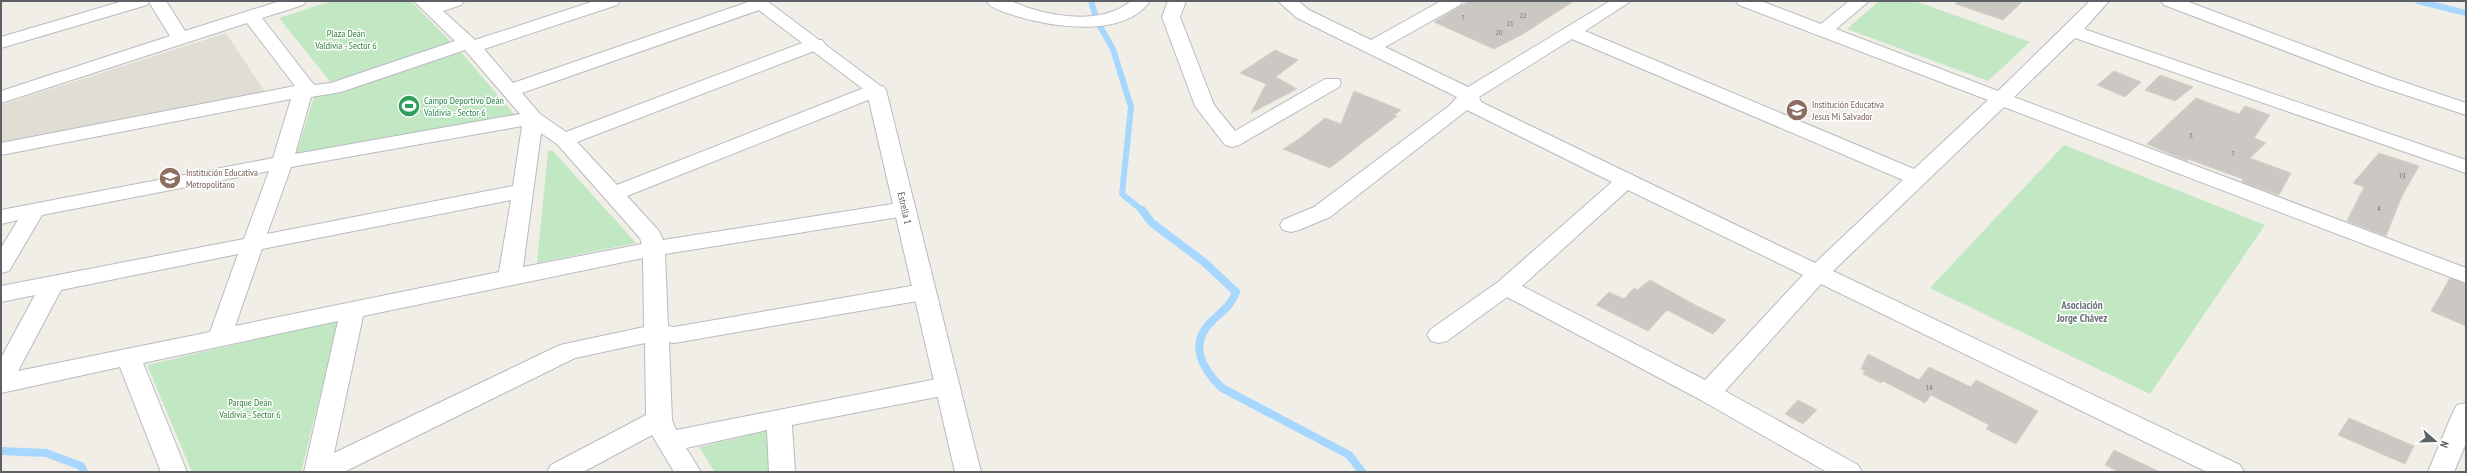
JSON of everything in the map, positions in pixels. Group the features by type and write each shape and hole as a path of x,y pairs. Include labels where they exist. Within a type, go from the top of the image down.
{"street":[{"path":"1,44 141,1"},
{"path":"157,1 181,39"},
{"path":"1,97 297,1"},
{"path":"427,5 455,1"},
{"path":"1,149 279,95 304,94 334,88 611,1"},
{"path":"995,1 1007,7 1037,16 1096,21 1125,15 1141,1"},
{"path":"1177,1 1171,17 1194,81 1205,106 1232,141 1332,83"},
{"path":"1372,47 1454,1"},
{"path":"1291,225 1322,212 1456,110 1469,95 1622,1"},
{"path":"1745,1 2466,276"},
{"path":"1822,31 1860,1"},
{"path":"1708,393 1819,272 2000,97 2072,31 2100,1"},
{"path":"2170,1 2379,80 2466,109"},
{"path":"509,91 758,2 876,90"},
{"path":"1294,2 1297,11 1469,95 1472,104 1477,109 1819,272 2231,472"},
{"path":"427,5 470,45 533,118 564,140 651,236 654,249 657,332 664,431 688,472"},
{"path":"220,339 252,243 282,162 304,94 305,86 250,15"},
{"path":"2072,31 2466,167"},
{"path":"1571,32 1917,178"},
{"path":"564,140 816,44"},
{"path":"614,194 876,90"},
{"name":"Estrella 1","path":"876,90 905,209 923,292 948,386 968,472"},
{"path":"1,217 282,162 533,118"},
{"path":"510,276 533,118"},
{"path":"1440,335 1506,287 1627,180"},
{"path":"1,294 252,243 522,191"},
{"path":"1,383 220,339 510,276 654,249 905,209"},
{"path":"1,266 35,210"},
{"path":"1,383 52,284"},
{"path":"1506,287 1708,393 1848,472"},
{"path":"320,472 569,351 657,332 674,335 923,292"},
{"path":"317,472 352,310"},
{"path":"129,358 174,472"},
{"path":"560,472 664,431 779,418 948,386"},
{"path":"2441,472 2466,412"},
{"path":"779,418 782,472"}],"shaded area":[{"path":"226,33 265,92 1,145 1,105"}],"green space":[{"name":"Plaza Deán Valdivia - Sector 6","path":"332,1 411,1 452,43 332,84 279,18"},
{"path":"1879,1 1915,1 2030,42 1988,81 1847,29"},
{"name":"Campo Deportivo Deán Valdivia - Sector 6","path":"461,52 515,115 296,154 314,97 341,91"},
{"path":"2064,145 2265,225 2150,394 1930,288"},
{"path":"552,150 636,243 537,263 548,151"},
{"name":"Parque Deán Valdivia - Sector 6","path":"339,320 301,472 192,472 147,365"},
{"path":"766,431 769,472 715,472 699,447"}],"building":[{"path":"1469,1 1574,1 1523,34 1494,49 1434,22"},
{"path":"1956,1 2023,1 2003,20 1956,4"},
{"path":"1275,50 1298,60 1276,77 1297,89 1251,113 1266,84 1240,73"},
{"path":"2114,71 2141,82 2125,97 2097,85"},
{"path":"2160,75 2193,87 2175,101 2145,90"},
{"path":"1354,91 1401,110 1394,115 1397,116 1330,168 1283,149 1299,139 1325,118 1341,124"},
{"path":"2196,98 2239,114 2245,106 2270,115 2254,138 2266,143 2250,158 2291,173 2279,195 2242,182 2243,179 2188,159 2187,161 2147,144"},
{"path":"2379,153 2419,166 2402,196 2386,236 2347,221 2364,187 2353,183"},
{"path":"2450,278 2466,284 2466,326 2431,311"},
{"path":"1650,280 1726,320 1713,334 1667,310 1648,331 1596,305 1609,292 1624,299 1634,288 1637,290"},
{"path":"1868,354 1919,380 1929,367 1971,387 1976,380 2038,411 2016,444 1986,429 1989,425 1931,395 1925,403 1883,381 1881,383 1863,374 1865,371 1861,369"},
{"path":"1798,400 1817,410 1803,424 1785,414"},
{"path":"2349,418 2414,446 2405,464 2338,435"},
{"path":"2114,450 2160,472 2119,472 2105,465"}],"waterway":[{"path":"1091,1 1097,21 1113,49 1131,107 1122,194 1142,211"},
{"path":"2418,1 2466,13"},
{"path":"1142,211 1152,223 1204,262 1236,292 1229,304 1205,329 1201,338 1199,346 1200,355 1208,372 1222,388 1349,455 1362,472"},
{"path":"1,451 46,453 81,466 84,472"}],"place":[{"name":"Campo Deportivo Deán Valdivia - Sector 6","path":"409,106"},
{"name":"Institución Educativa Jesus Mi Salvador","path":"1797,110"},
{"name":"Institución Educativa Metropolitano","path":"170,178"}],"district":[{"name":"Asociación Jorge Chávez","path":"2082,311"}]}
